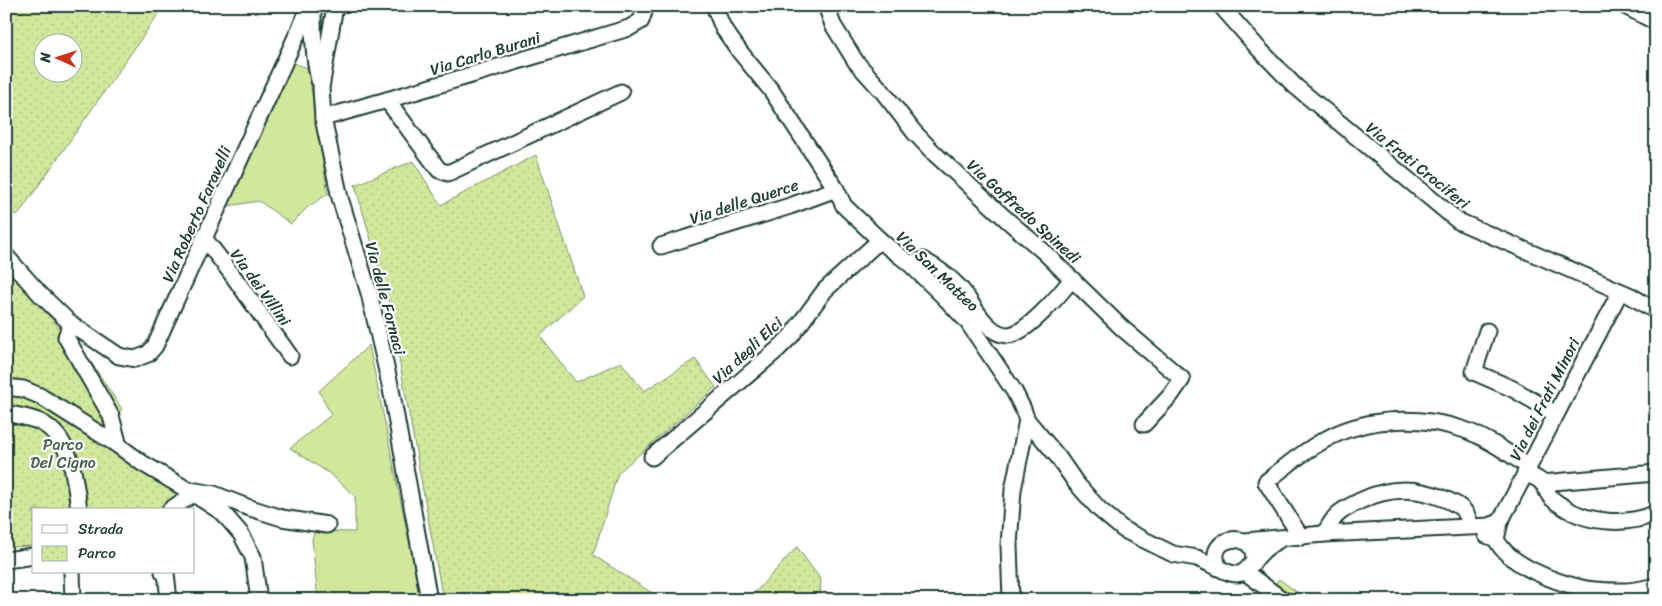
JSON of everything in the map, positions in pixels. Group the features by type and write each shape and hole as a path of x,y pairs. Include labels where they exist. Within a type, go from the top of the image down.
{"street":[{"name":"Via Roberto Faravelli","path":"6,256 18,271 71,324 119,356 135,359 148,354 155,346 289,49 311,6"},
{"path":"311,6 314,60 321,88"},
{"name":"Via delle Fornaci","path":"335,6 321,88 323,118 340,198 369,292 390,389 429,600"},
{"name":"Via Carlo Burani","path":"323,118 630,28 641,21 646,6"},
{"name":"Via San Matteo","path":"714,6 723,28 771,90 836,189 844,206 880,240 909,263 947,300 975,332 1014,391 1027,420 1058,457 1076,484 1124,530 1173,554"},
{"name":"Via Goffredo Spinedi","path":"830,6 828,11 833,25 856,62 883,92 914,132 935,154 1043,251 1122,328 1182,379 1171,395 1144,424"},
{"name":"Via Frati Crociferi","path":"1221,6 1295,86 1458,221 1620,292 1656,311"},
{"path":"1626,6 1656,22"},
{"path":"289,49 302,52 314,60"},
{"path":"387,100 439,170 448,173 621,92"},
{"name":"Via delle Querce","path":"661,246 790,206 836,189"},
{"name":"Via dei Villini","path":"204,238 290,356"},
{"name":"Via degli Elci","path":"652,457 777,350 791,336 825,290 880,240"},
{"path":"909,263 923,260 933,265 959,287 992,329 998,334 1007,336 1022,330 1055,301 1072,279"},
{"name":"Via dei Frati Minori","path":"1496,539 1500,522 1620,292"},
{"path":"71,324 66,337 111,416 119,446"},
{"path":"1488,331 1474,372 1513,389 1556,414"},
{"path":"6,387 22,389 40,396 119,446 142,463 223,513 241,534 252,557 259,600"},
{"path":"6,412 40,422 58,435 71,460 79,508"},
{"path":"1011,600 1009,544 1011,515 1016,475 1027,420"},
{"path":"1301,537 1266,482 1314,446 1333,436 1360,426 1384,422 1404,421 1445,425 1464,430 1486,440 1542,483 1549,495 1563,507 1591,518 1623,522 1656,513"},
{"path":"1542,483 1656,473"},
{"path":"1324,534 1336,516 1348,507 1384,491 1427,492 1462,508 1468,515 1470,526"},
{"path":"172,508 189,492 214,494 282,518 327,526"},
{"path":"1173,554 1195,553 1219,546 1231,540 1245,541 1324,534 1489,526 1500,522"},
{"path":"1470,526 1496,539 1500,548 1516,561 1545,576 1582,588 1626,591 1656,586"},
{"path":"1173,554 1197,558 1232,575 1249,568 1269,546 1284,538"},
{"path":"1245,541 1254,553 1249,568"},
{"path":"1219,546 1216,549 1215,557 1219,568"},
{"path":"6,560 32,556"},
{"path":"1249,568 1283,600"},
{"path":"72,574 73,600"},
{"path":"166,574 169,600"}],"green space":[{"path":"6,6 164,6 18,215 6,212 6,146 8,144 6,143"},
{"path":"287,61 308,68 328,194 309,206 291,224 259,201 222,207"},
{"path":"536,155 583,296 540,336 576,382 621,362 644,391 695,359 716,387 618,473 593,555 663,600 443,600 388,298 355,185 413,161 441,205"},
{"name":"Parco Del Cigno","path":"6,269 61,329 107,409 119,446 179,495 178,499 160,508 32,508 32,546 6,547"},
{"path":"75,338 122,409 116,417"},
{"path":"369,345 421,600 318,600 312,539 315,531 355,532 355,496 330,474 290,448 331,415 319,391"},
{"path":"797,547 821,580 820,600 748,600"},
{"path":"1279,579 1308,600 1264,600"}]}
